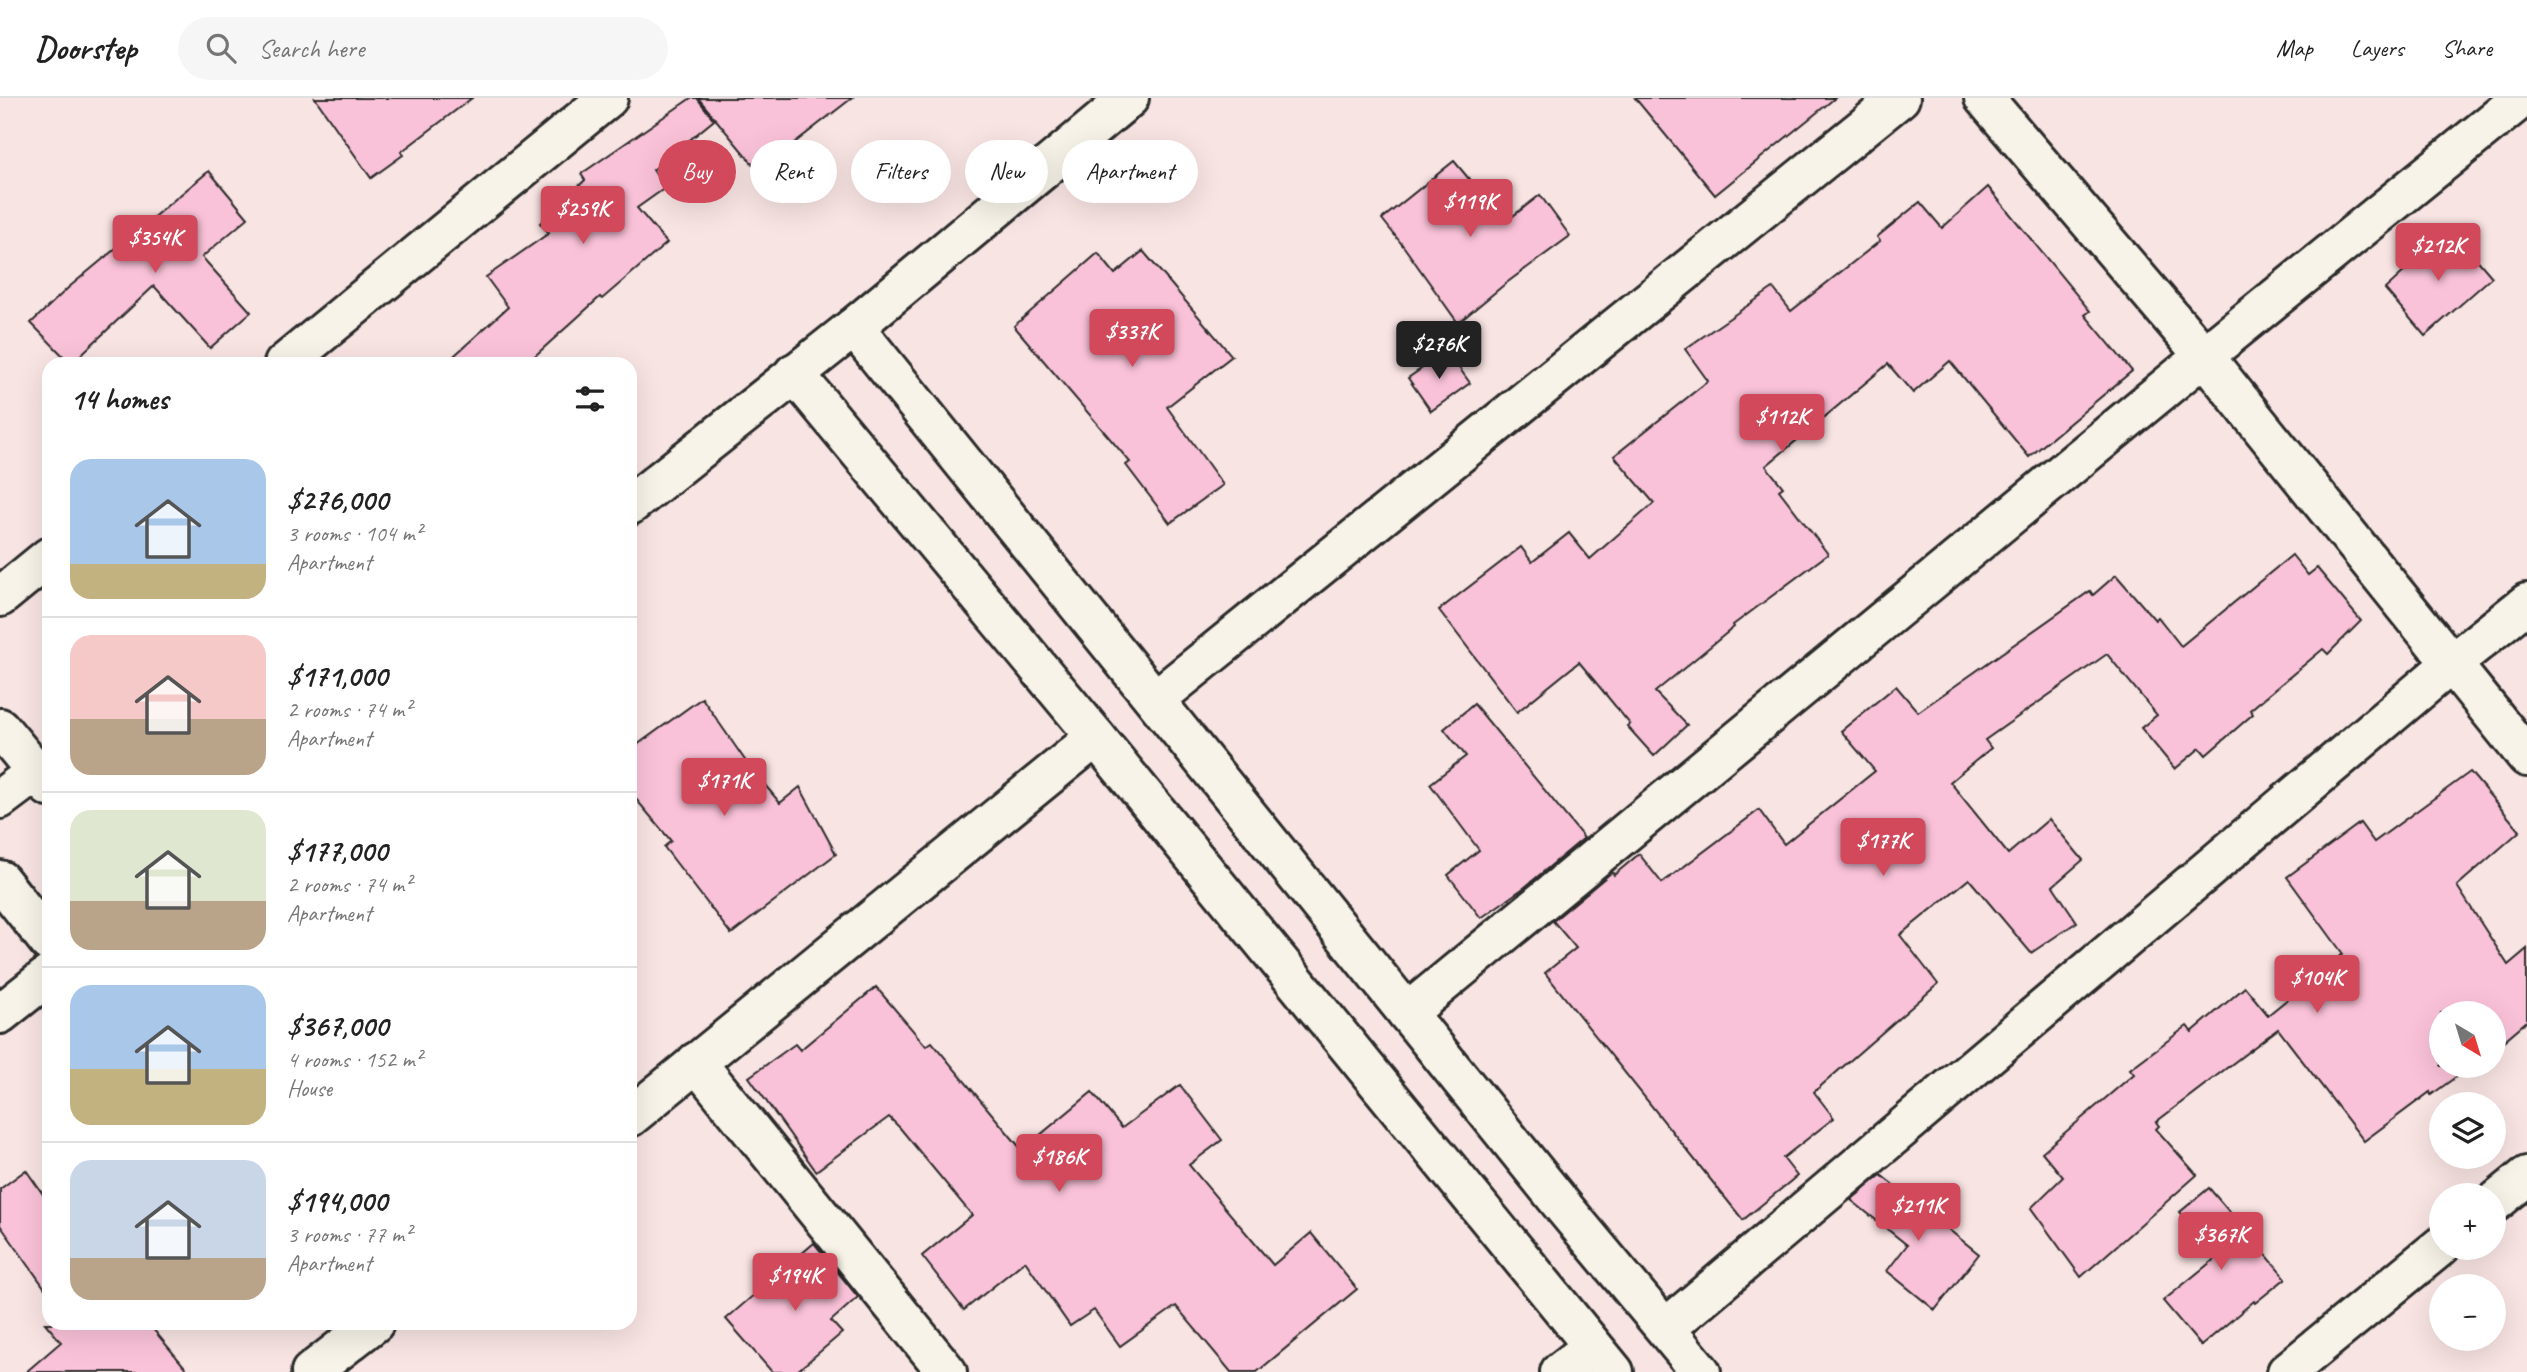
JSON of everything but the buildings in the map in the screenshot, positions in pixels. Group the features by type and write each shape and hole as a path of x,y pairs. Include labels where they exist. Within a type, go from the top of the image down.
{"street":[{"path":"293,357 608,98"},
{"path":"637,499 854,327 1129,98"},
{"path":"1156,699 1900,98"},
{"path":"1984,98 2204,356 2527,757"},
{"path":"1407,1013 2204,356 2522,98"},
{"path":"854,327 1566,1210 1701,1372"},
{"path":"794,373 1096,737 1603,1359 1560,1372"},
{"path":"0,597 42,563"},
{"path":"1666,1328 2452,663 2527,603"},
{"path":"0,728 42,778"},
{"path":"637,1111 1096,737"},
{"path":"0,799 42,779"},
{"path":"0,880 42,933"},
{"path":"0,1014 42,981"},
{"path":"696,1062 941,1370"},
{"path":"2506,1193 2527,1175"},
{"path":"2287,1372 2429,1256"},
{"path":"311,1372 365,1330"}]}
